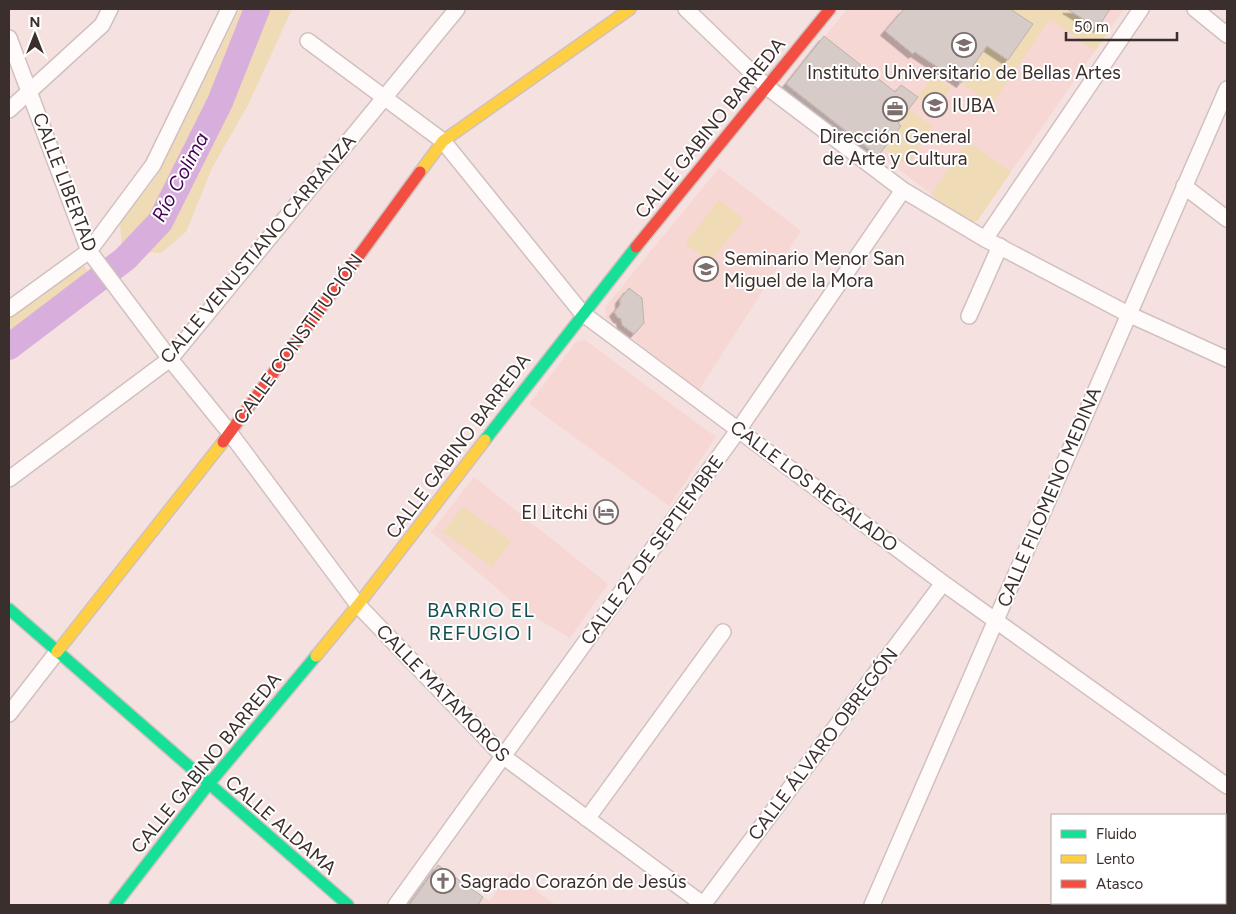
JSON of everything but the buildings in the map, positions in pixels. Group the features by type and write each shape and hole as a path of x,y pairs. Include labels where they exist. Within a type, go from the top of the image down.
{"street":[{"path":"9,110 102,25 110,9"},
{"path":"9,309 89,251 153,164 229,9"},
{"name":"CALLE VENUSTIANO CARRANZA","path":"9,479 170,359 457,9"},
{"name":"CALLE CONSTITUCIÓN","path":"9,714 230,433 442,141 630,9"},
{"path":"686,9 767,86 903,190 985,239 1128,314 1227,359"},
{"name":"CALLE GABINO BARREDA","path":"115,905 208,785 358,605 582,313 830,9"},
{"path":"985,239 1140,9"},
{"path":"1195,9 1227,34"},
{"name":"CALLE LIBERTAD","path":"9,38 89,251 125,301 230,433"},
{"name":"CALLE LOS REGALADO","path":"308,41 442,141 582,313 942,583 1227,786"},
{"name":"CALLE FILOMENO MEDINA","path":"872,905 1227,89"},
{"path":"1184,186 1227,219"},
{"name":"CALLE 27 DE SEPTIEMBRE","path":"396,905 504,758 739,429 903,190"},
{"path":"969,316 1000,246"},
{"name":"CALLE MATAMOROS","path":"230,433 358,605 504,758 703,905"},
{"name":"CALLE ÁLVARO OBREGÓN","path":"703,905 942,583"},
{"name":"CALLE ALDAMA","path":"9,608 208,785 348,905"},
{"path":"586,819 723,632"}],"shaded area":[{"path":"240,9 292,9 248,105 212,168 186,232 161,253 122,250 120,223 156,177"},
{"name":"IUBA","path":"847,9 1124,9 977,221 968,222 786,84"},
{"path":"1010,9 1067,9 1107,34 1095,51 1050,19 992,104 961,83 987,46 1008,60 1032,25"},
{"path":"933,75 951,88 936,109 918,97"},
{"path":"908,109 932,126 907,165 884,148 901,126 898,123"},
{"path":"967,141 1011,172 977,221 968,222 931,195"},
{"name":"Seminario Menor San Miguel de la Mora","path":"719,168 801,231 699,390 606,318 605,307"},
{"path":"719,200 744,219 710,262 685,243"},
{"path":"83,265 93,277 77,291 43,309 28,328 9,336 9,317"},
{"path":"585,340 716,437 669,506 529,404 576,342"},
{"path":"474,477 608,584 570,638 521,609 431,532"},
{"path":"463,506 511,541 492,567 443,532"},
{"path":"510,872 556,905 478,905 483,897 490,901"}],"waterway":[{"name":"Río Colima","path":"9,347 125,259 160,222 220,102 257,9"}],"traffic: fast":[{"path":"485,440 636,247"},
{"path":"9,609 348,905"},
{"path":"115,905 208,785 316,656"}],"traffic: slow":[{"path":"420,172 443,141 630,9"},
{"path":"316,656 358,605 485,440"},
{"path":"57,652 223,442"}],"traffic: jam":[{"path":"636,247 830,9"},
{"path":"223,442 420,172"}],"place":[{"name":"Instituto Universitario de Bellas Artes","path":"964,45"},
{"name":"IUBA","path":"935,105"},
{"name":"Dirección General de Arte y Cultura","path":"895,109"},
{"name":"Seminario Menor San Miguel de la Mora","path":"706,269"},
{"name":"El Litchi","path":"606,512"},
{"name":"Sagrado Corazón de Jesús","path":"443,881"}],"district":[{"name":"BARRIO EL REFUGIO I","path":"481,622"}]}
